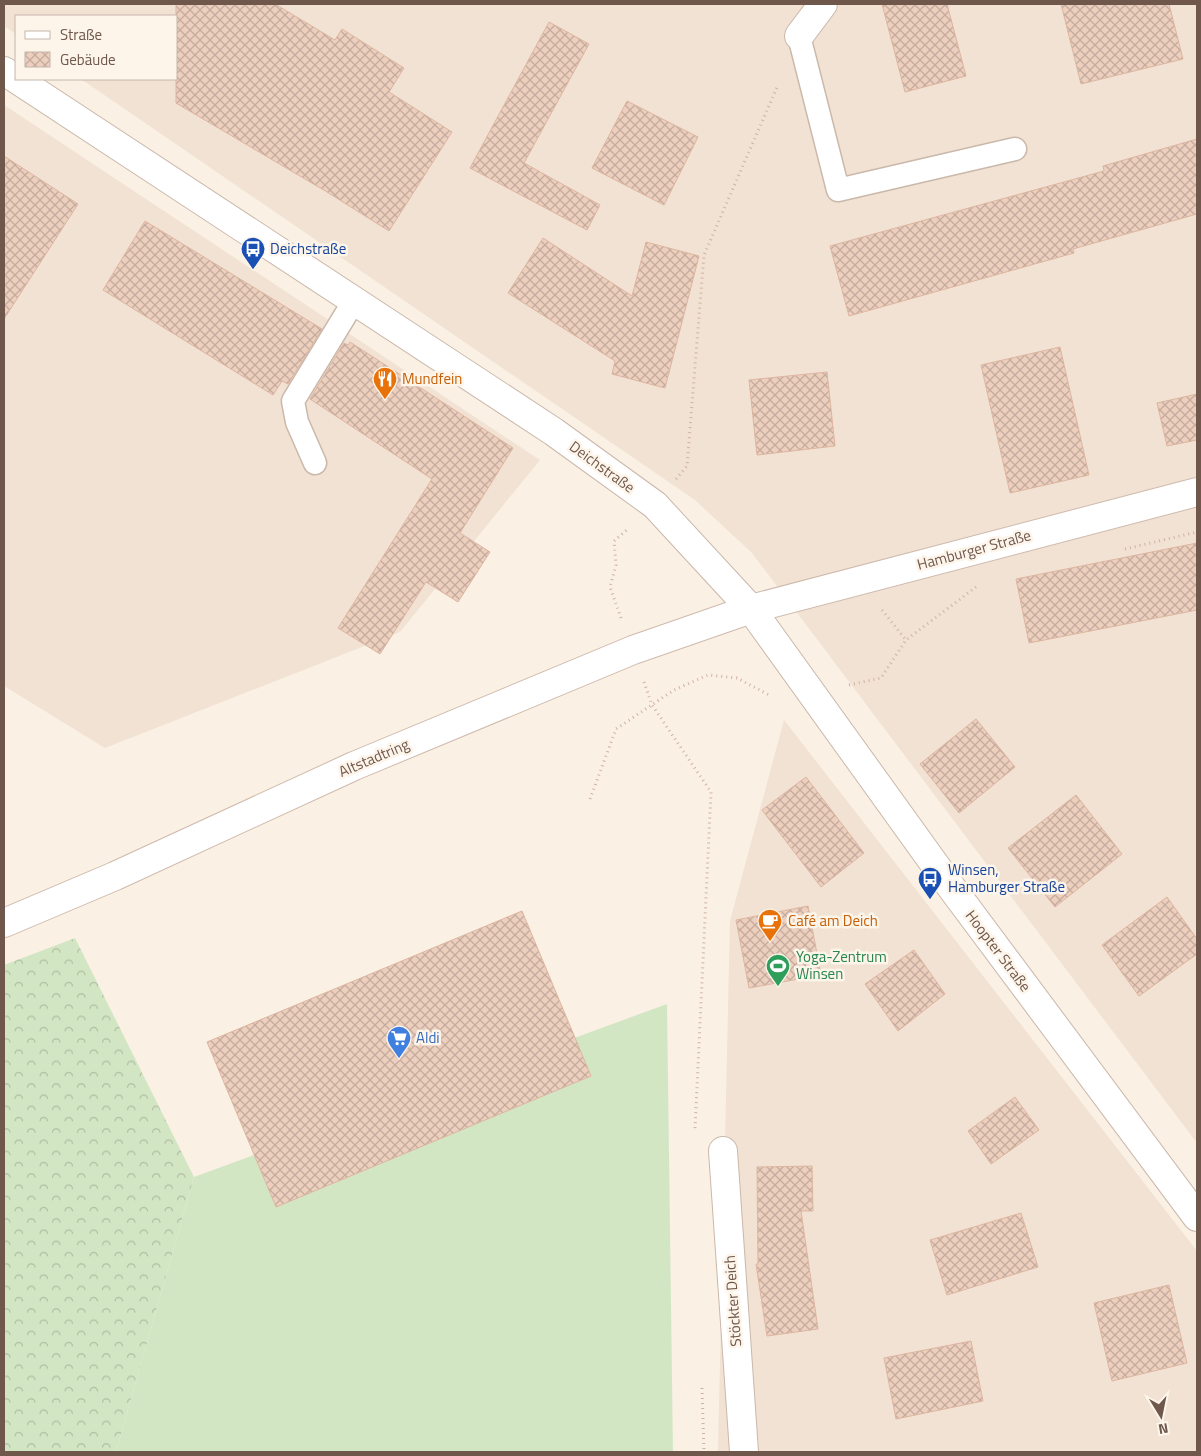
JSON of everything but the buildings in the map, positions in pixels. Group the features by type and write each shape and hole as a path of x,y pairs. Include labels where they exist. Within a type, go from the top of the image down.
{"street":[{"path":"800,36 823,4"},
{"name":"Deichstraße","path":"4,71 15,78"},
{"name":"Deichstraße","path":"18,80 554,432 655,505 751,609"},
{"name":"Hamburger Straße","path":"751,609 1197,492"},
{"name":"Altstadtring","path":"4,923 137,866 354,766 632,650 751,609"},
{"name":"Hoopter Straße","path":"751,609 951,887 1197,1217"},
{"name":"Stöckter Deich","path":"723,1151 744,1452"}],"lane":[{"path":"800,36 838,190 1015,149"},
{"path":"315,464 297,422 293,401 354,301"}],"path":[{"path":"695,1138 711,792 652,705 610,587 616,565 614,541 655,505 687,466 704,255 800,36"},
{"path":"1122,550 1197,532"},
{"path":"861,682 881,678 906,640 981,584"},
{"path":"590,799 616,729 674,690 708,675 737,678 774,698"},
{"path":"702,1383 704,1452"}],"shaded area":[{"path":"4,4 1197,4 1197,1143 752,553 695,500 82,80 178,80 178,15 15,15 15,33 4,26"},
{"path":"4,105 540,460 400,632 105,748 4,686"},
{"path":"784,720 1197,1251 1197,1452 714,1452 718,1450 730,921"}],"green space":[{"path":"75,938 194,1177 116,1452 4,1452 4,965"},
{"path":"667,1004 673,1452 116,1452 194,1177"}],"place":[{"name":"Deichstraße","path":"253,270"},
{"name":"Mundfein","path":"385,400"},
{"name":"Winsen, Hamburger Straße","path":"930,900"},
{"name":"Café am Deich","path":"770,942"},
{"name":"Yoga-Zentrum Winsen","path":"778,987"},
{"name":"Aldi","path":"399,1059"}]}
